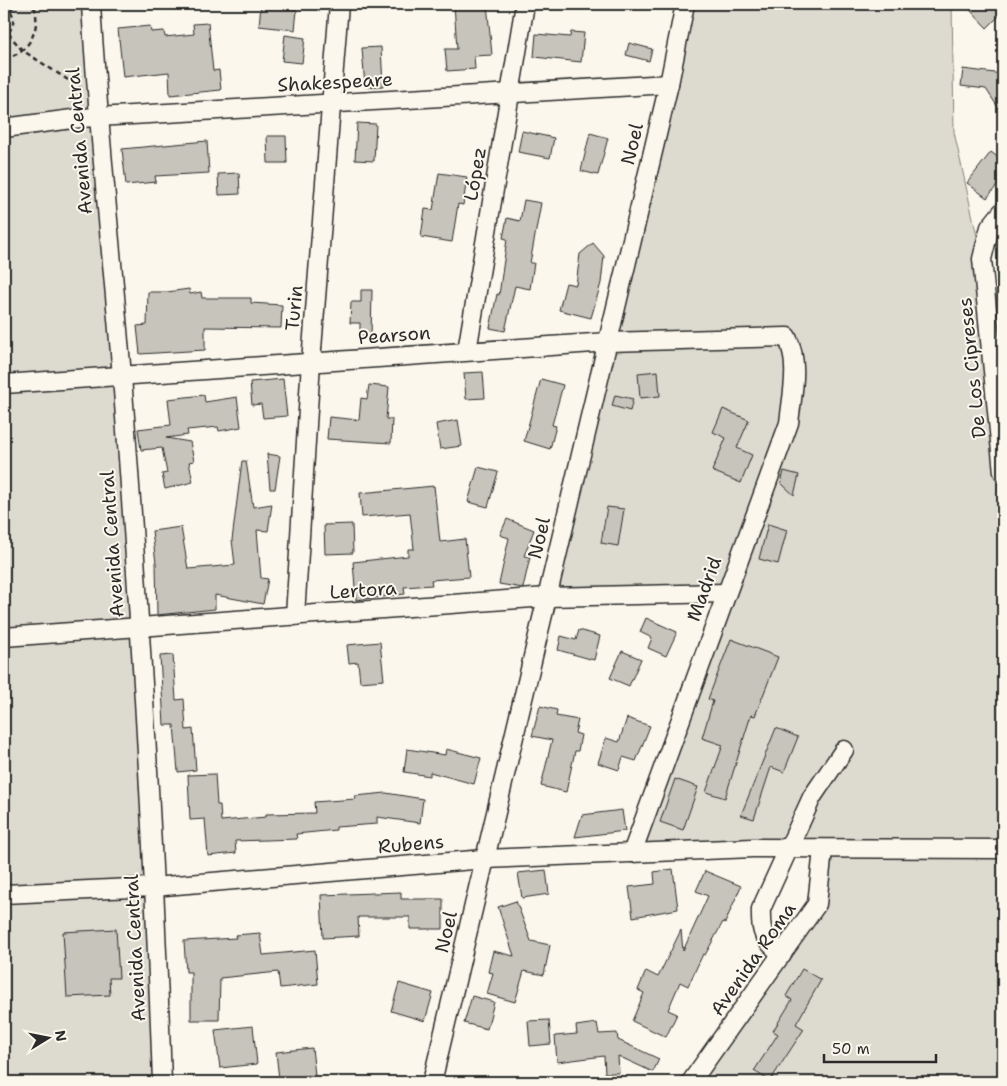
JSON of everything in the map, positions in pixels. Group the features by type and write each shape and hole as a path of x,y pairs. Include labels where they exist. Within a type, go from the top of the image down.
{"street":[{"name":"Avenida Central","path":"91,4 97,117 121,374 140,628 162,1082"},
{"name":"Turin","path":"295,616 311,362 339,4"},
{"name":"López","path":"467,351 525,4"},
{"name":"Noel","path":"432,1082 608,342 685,4"},
{"name":"Shakespeare","path":"4,128 97,117 668,84"},
{"name":"De Los Cipreses","path":"1003,211 990,227 982,259 1003,472"},
{"name":"Pearson","path":"4,384 121,374 608,342 787,337"},
{"name":"Madrid","path":"632,853 788,424 793,380 793,350 787,337"},
{"name":"Lertora","path":"4,637 547,597 725,593"},
{"path":"782,955 764,939 760,926 761,909 812,796 844,750"},
{"path":"996,849 1003,837"},
{"name":"Rubens","path":"4,894 153,887 485,859 789,849 996,849"},
{"name":"Avenida Roma","path":"691,1082 817,904 823,850"}],"path":[{"path":"10,10 16,4"},
{"path":"4,58 22,50 29,43 35,32 37,19 33,4"},
{"path":"4,5 10,10 14,20 8,33 4,36"},
{"path":"8,33 22,50 96,99"}],"shaded area":[{"path":"4,4 93,4 163,1082 4,1082"},
{"path":"683,4 952,4 954,132 982,259 1003,483 1003,1082 690,1082 750,981 817,904 823,850 632,853 725,593 547,597"}],"building":[{"path":"454,4 487,4 492,55 474,56 475,69 447,71 445,49 457,49"},
{"path":"976,4 1003,4 1003,12 987,28 970,10"},
{"path":"261,5 297,10 295,30 259,26"},
{"path":"208,23 213,71 219,70 221,90 170,95 169,72 123,77 118,29 150,26 151,32 164,31 165,37 194,34 193,24"},
{"path":"571,32 584,33 581,62 534,57 536,34 570,37"},
{"path":"285,35 305,38 302,63 282,61"},
{"path":"629,43 652,49 649,61 626,55"},
{"path":"381,47 383,86 365,87 362,48"},
{"path":"963,69 1003,74 1003,115 986,89 961,86"},
{"path":"357,123 376,124 374,161 355,160"},
{"path":"522,131 554,138 550,158 518,152"},
{"path":"590,133 608,138 598,175 581,171"},
{"path":"267,136 286,136 287,163 268,163"},
{"path":"207,141 209,173 155,176 156,182 126,185 122,149"},
{"path":"991,152 1003,161 1003,178 987,198 967,183"},
{"path":"239,173 240,194 219,195 218,174"},
{"path":"439,173 467,177 463,205 458,204 452,242 421,237 425,209 433,210"},
{"path":"524,200 541,203 530,263 534,263 530,289 515,286 505,331 490,328 497,294 499,295 507,239 503,238 507,218 520,221"},
{"path":"593,243 604,256 601,283 591,318 559,310 566,283 576,285 580,254"},
{"path":"189,289 190,294 201,292 202,298 251,298 251,303 282,305 281,328 205,327 205,350 140,354 137,326 147,325 148,292"},
{"path":"361,290 372,290 371,337 360,337 360,323 350,323 351,302 361,302"},
{"path":"658,371 660,396 640,398 638,373"},
{"path":"483,372 485,398 466,399 464,373"},
{"path":"283,379 287,416 263,418 261,404 252,405 250,382"},
{"path":"541,379 563,385 552,425 556,426 550,449 524,441"},
{"path":"369,385 389,387 386,419 392,419 391,443 327,439 329,417 359,420 361,398 367,399"},
{"path":"204,395 205,402 237,397 241,427 219,431 218,427 187,430 188,435 166,438 190,442 194,461 189,462 193,482 165,489 162,474 167,473 162,448 141,450 138,429 171,425 168,399"},
{"path":"615,395 633,399 630,411 612,406"},
{"path":"723,409 749,420 737,448 752,455 741,483 712,471 726,438 713,432"},
{"path":"458,420 462,446 440,449 436,424"},
{"path":"267,454 280,456 275,489 270,489"},
{"path":"242,461 246,461 253,507 272,504 268,531 257,530 261,578 268,579 263,604 215,595 215,609 157,615 156,563 152,531 181,527 188,569 235,565 232,540"},
{"path":"478,467 498,472 488,507 468,502"},
{"path":"784,471 799,475 794,495 781,483"},
{"path":"434,486 440,542 465,539 469,577 431,580 432,585 404,587 405,594 356,600 353,562 408,556 408,549 414,549 410,513 362,517 360,493"},
{"path":"607,507 624,509 618,546 601,543"},
{"path":"507,519 534,530 524,556 530,557 523,588 499,584 509,538 500,535"},
{"path":"352,524 353,553 325,554 324,525"},
{"path":"768,524 787,530 778,564 759,559"},
{"path":"646,618 677,632 666,656 648,648 652,638 640,632"},
{"path":"579,630 600,636 594,660 558,650 561,636 576,640"},
{"path":"731,639 778,657 755,716 751,715 725,798 706,792 723,745 702,738 713,701 708,699"},
{"path":"380,642 384,680 360,682 358,662 349,663 347,645"},
{"path":"622,651 641,659 629,686 610,678"},
{"path":"173,655 176,700 184,699 186,730 193,729 196,770 178,772 174,725 164,725 160,656"},
{"path":"540,706 557,710 556,716 578,720 575,733 581,735 578,751 575,751 566,792 541,786 552,740 532,736"},
{"path":"627,718 650,726 636,761 623,757 619,770 598,763 606,738 619,742"},
{"path":"776,728 798,737 784,772 771,767 754,819 741,815"},
{"path":"407,749 445,755 446,749 481,758 474,784 430,772 430,776 404,772"},
{"path":"215,774 217,805 220,805 221,821 266,817 266,814 315,813 314,802 356,799 355,796 386,793 423,799 420,823 377,817 377,824 336,827 336,830 296,834 297,839 235,841 236,853 208,856 205,819 190,820 188,775"},
{"path":"675,779 698,787 683,830 660,822"},
{"path":"622,810 625,831 575,837 582,815"},
{"path":"673,869 678,909 633,917 629,887 655,884 654,872"},
{"path":"546,870 549,894 522,898 518,873"},
{"path":"705,871 741,886 725,923 723,922 705,955 703,954 688,986 680,982 668,1010 677,1014 666,1037 632,1021 644,993 638,990 646,971 658,977 681,930 683,951 708,896 696,891"},
{"path":"401,892 401,899 443,899 443,929 410,929 410,917 358,917 359,936 323,938 321,895"},
{"path":"516,901 531,941 550,945 544,975 524,971 515,1002 487,994 493,973 488,972 493,951 514,956 498,907"},
{"path":"116,929 119,978 109,978 110,995 67,997 63,932"},
{"path":"260,933 263,955 315,950 318,984 280,988 278,972 220,978 219,1020 191,1020 191,972 186,972 184,941 236,938 235,935"},
{"path":"802,969 821,980 796,1024 804,1029 770,1081 754,1071 778,1034 773,1031 792,1000 786,996"},
{"path":"399,983 433,993 425,1021 391,1011"},
{"path":"472,996 494,1002 487,1029 464,1023"},
{"path":"549,1020 551,1044 530,1046 528,1021"},
{"path":"597,1023 599,1034 617,1033 618,1040 659,1059 653,1072 618,1056 619,1073 605,1073 604,1056 557,1062 555,1036 577,1034 576,1026"},
{"path":"253,1026 257,1064 220,1068 215,1030"},
{"path":"312,1048 315,1075 279,1079 276,1052"}]}
